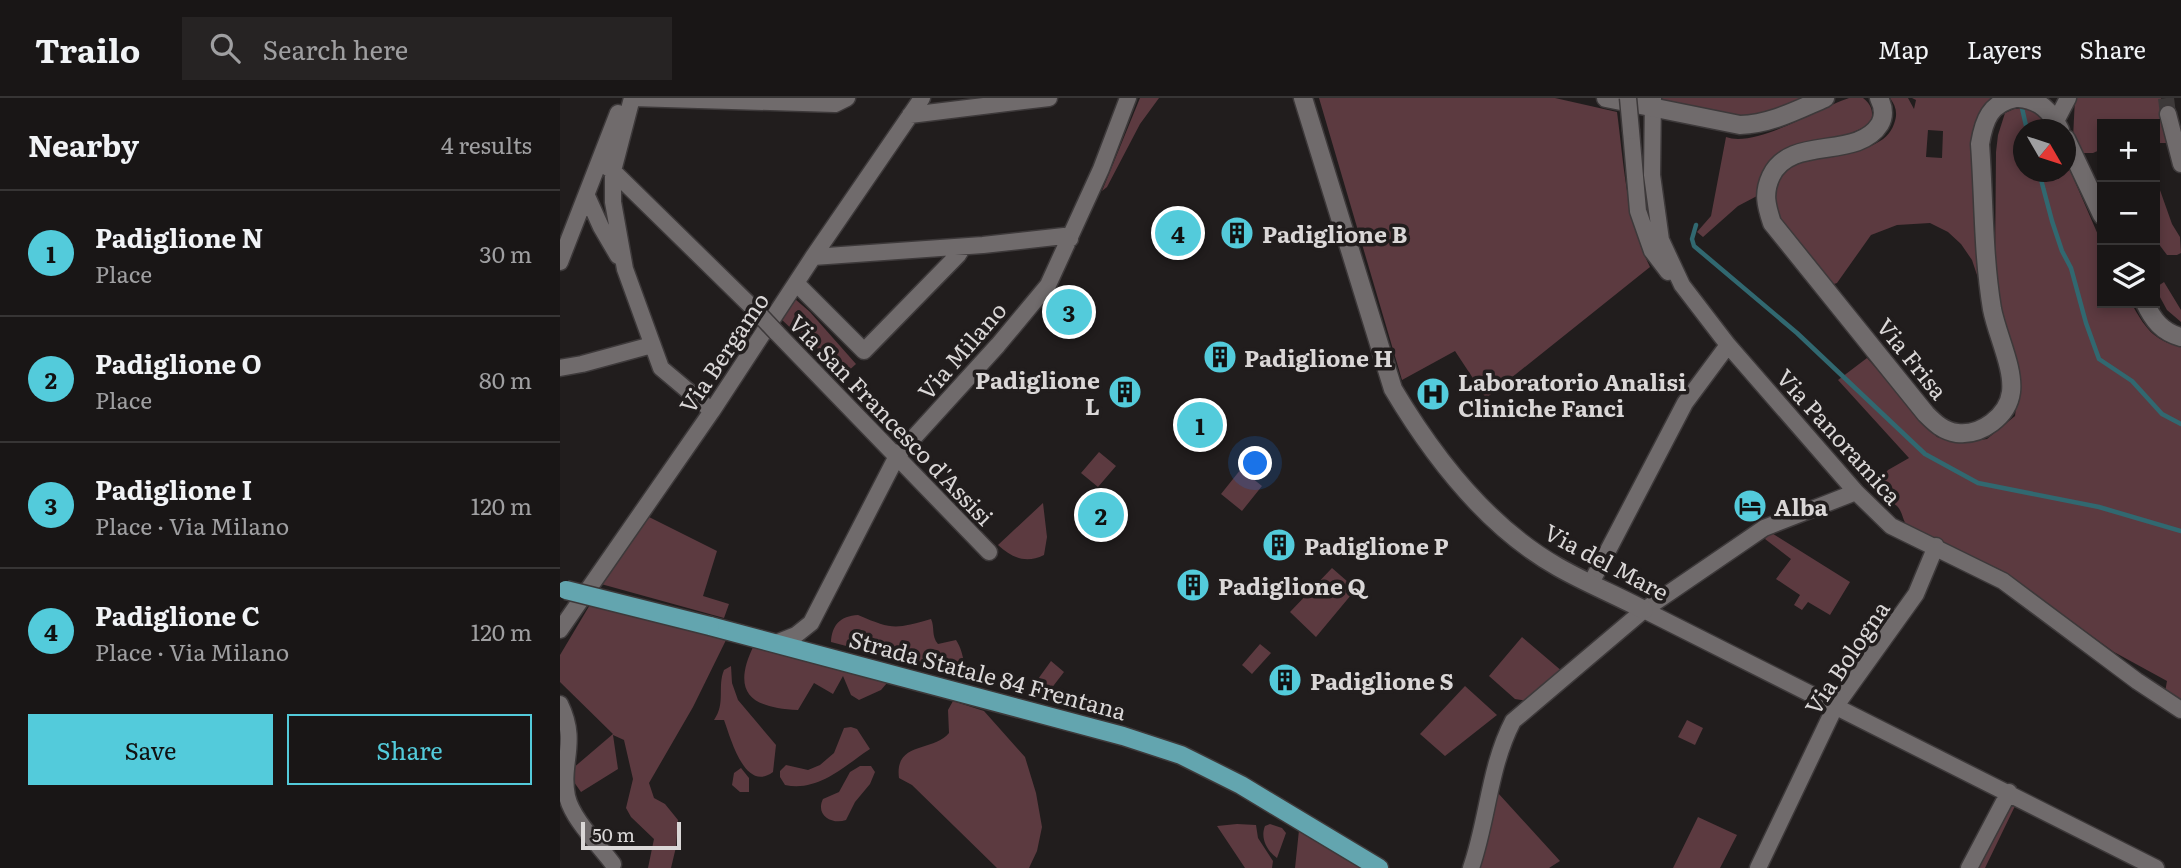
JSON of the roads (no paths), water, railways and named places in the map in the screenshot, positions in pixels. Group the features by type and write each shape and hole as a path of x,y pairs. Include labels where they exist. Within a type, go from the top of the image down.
{"main road":[{"name":"Strada Statale 84 Frentana","path":"563,589 813,652 1123,736 1181,755 1241,785 1379,868"}],"street":[{"path":"624,98 607,167 625,269 662,368 712,411"},
{"path":"560,262 587,196 607,167 632,98 835,104 847,98"},
{"name":"Via Bergamo","path":"560,629 712,411 922,98"},
{"path":"910,115 1049,98"},
{"name":"Via Milano","path":"811,623 897,456 998,345 1048,285 1101,169 1128,98"},
{"name":"Via del Mare","path":"1303,98 1393,389 1438,458 1504,530 1557,566 2009,792 2138,864 2156,868"},
{"path":"1606,98 1653,102 1722,122 1758,125 1825,98"},
{"path":"1628,98 1638,211 1644,234 1652,251 1677,284 1682,285"},
{"name":"Via Frisa","path":"1879,98 1883,104 1883,117 1870,135 1850,143 1785,159 1774,171 1767,185 1766,206 1772,223 1926,414 1939,427 1955,433 1970,433 1995,421 2004,411 2011,396 2012,381 1992,308 1980,144 1983,123 1997,105 2018,98 2038,102 2053,119"},
{"path":"2060,119 2068,98"},
{"name":"Via Panoramica","path":"1653,102 1652,175 1661,240 1682,285 1728,345 1856,492 1891,526 2003,581 2137,681 2181,710"},
{"path":"2168,114 2181,164"},
{"path":"2076,160 2097,204"},
{"name":"Via San Francesco d'Assisi","path":"607,167 759,314 989,552"},
{"path":"587,196 601,228 625,269"},
{"path":"813,257 963,247 1064,236 1070,239"},
{"path":"796,283 864,351 958,256 963,247"},
{"path":"2147,308 2163,330 2181,337"},
{"path":"560,368 652,345"},
{"path":"1591,583 1685,402 1728,345"},
{"path":"1471,868 1496,761 1502,741 1513,721 1644,610 1764,528 1856,492"},
{"name":"Via Bologna","path":"1758,868 1835,707 1916,594 1936,547"},
{"path":"776,643 796,635 811,623"},
{"path":"811,623 813,652"},
{"path":"560,704 568,722 570,740 565,771 567,798 613,864"},
{"path":"1969,868 2009,792"}],"waterway":[{"path":"2022,108 2024,119"},
{"path":"2042,182 2052,221 2071,268 2099,359 2132,381 2162,414 2181,424"},
{"path":"1696,225 1692,239 1694,246 1797,333 1925,454 1978,483 2099,507 2181,531"}],"tunnel":[{"path":"2166,98 2168,114"}],"place":[{"name":"Padiglione C","path":"1178,233"},
{"name":"Padiglione B","path":"1237,233"},
{"name":"Padiglione I","path":"1069,312"},
{"name":"Padiglione H","path":"1220,357"},
{"name":"Padiglione L","path":"1125,392"},
{"name":"Laboratorio Analisi Cliniche Fanci","path":"1433,394"},
{"name":"Padiglione N","path":"1200,425"},
{"name":"Alba","path":"1750,506"},
{"name":"Padiglione O","path":"1101,515"},
{"name":"Padiglione P","path":"1279,545"},
{"name":"Padiglione Q","path":"1193,585"},
{"name":"Padiglione S","path":"1285,680"}]}
